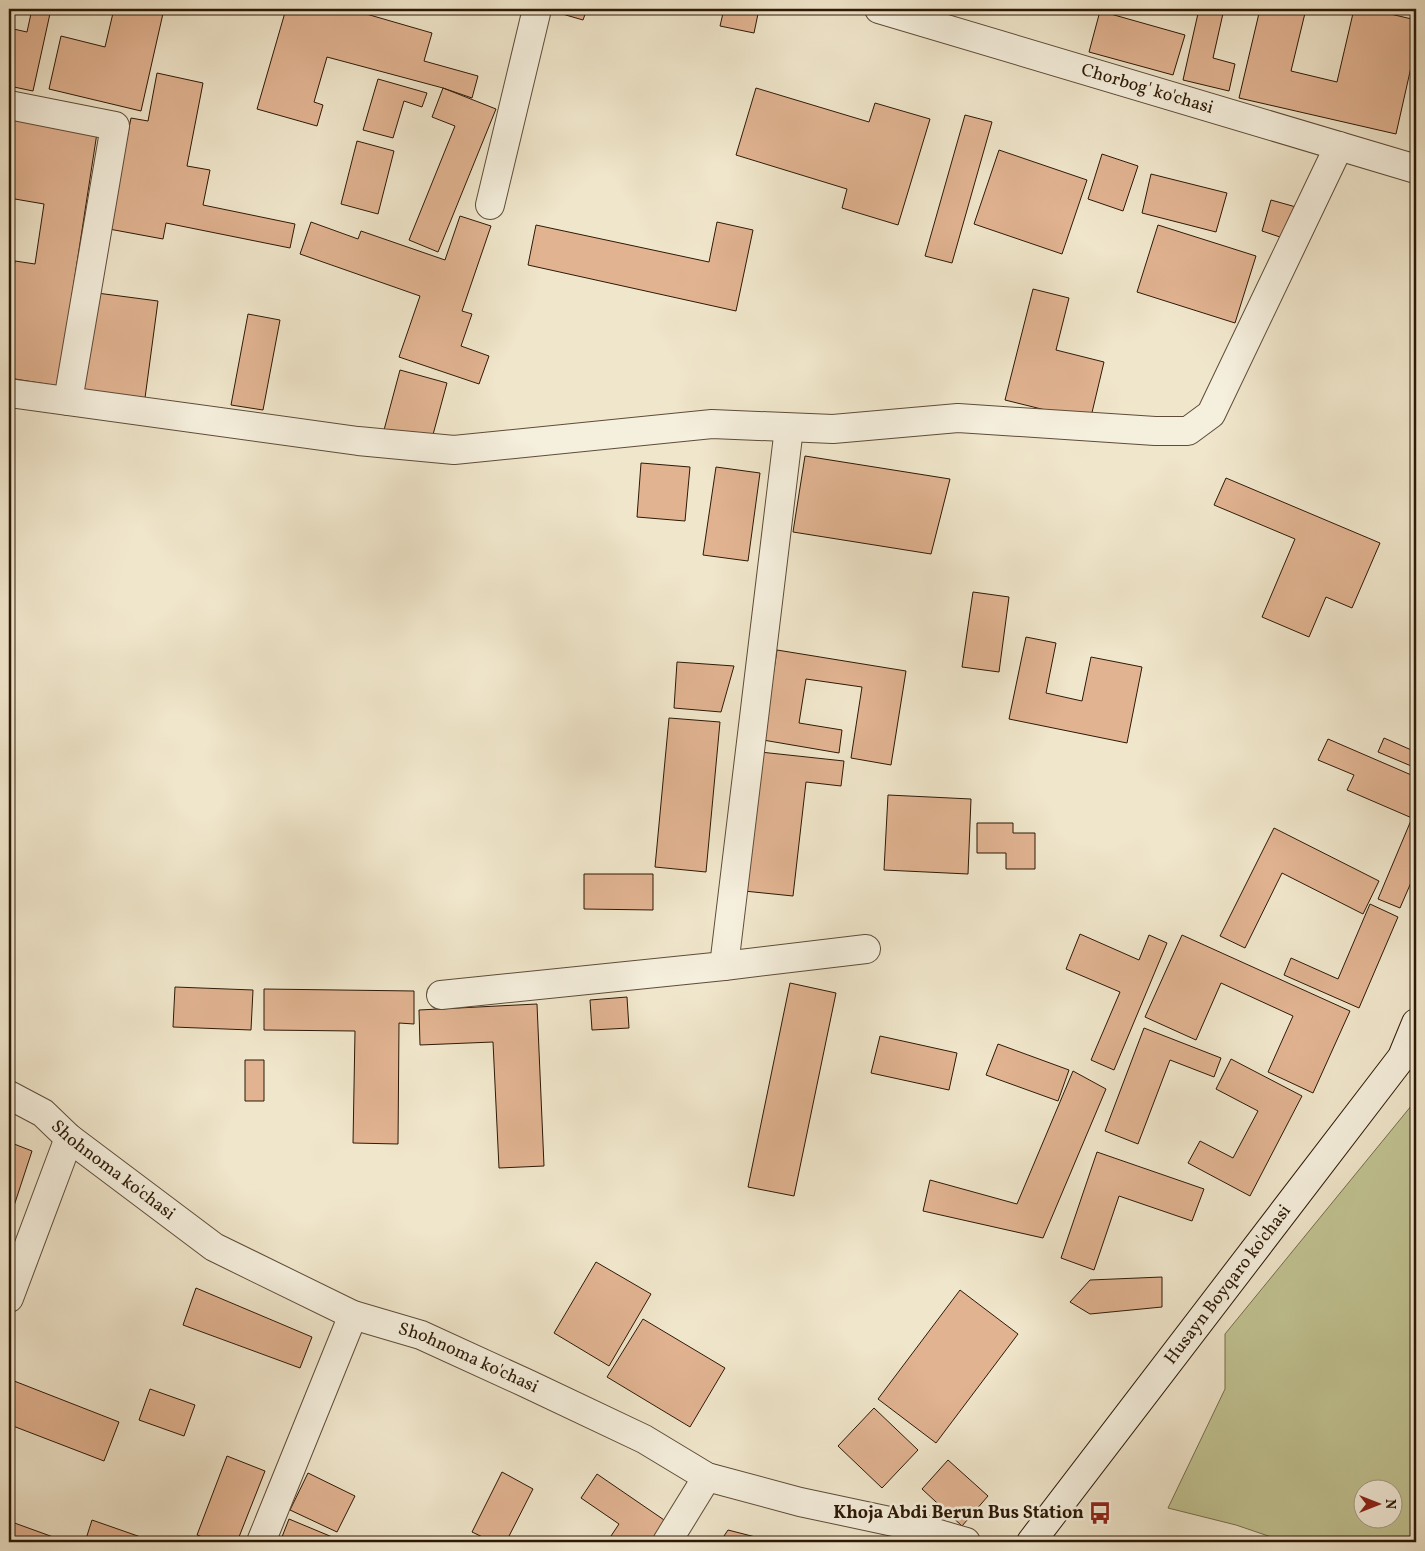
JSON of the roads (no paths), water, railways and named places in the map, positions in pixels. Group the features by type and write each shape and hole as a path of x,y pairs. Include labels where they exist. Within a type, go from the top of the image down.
{"street":[{"path":"490,205 537,9"},
{"name":"Сhorbog' ko'chasi","path":"878,9 1416,169"},
{"path":"9,104 115,126 68,401"},
{"path":"9,393 358,440 454,450 712,424 833,429 958,418 1154,431 1188,431 1211,414 1339,146"},
{"path":"724,966 789,428"},
{"path":"441,995 866,950"},
{"name":"Husayn Boyqaro ko'chasi","path":"1031,1542 1402,1057 1416,1023"},
{"name":"Shohnoma ko'chasi","path":"9,1095 43,1114 69,1138 214,1247 354,1315 421,1335 644,1439 707,1477 800,1502 908,1525 966,1542"},
{"path":"9,1298 69,1138"},
{"path":"261,1542 354,1315"},
{"path":"667,1542 707,1477"}],"place":[{"name":"Khoja Abdi Berun Bus Station","path":"1100,1513"}]}
